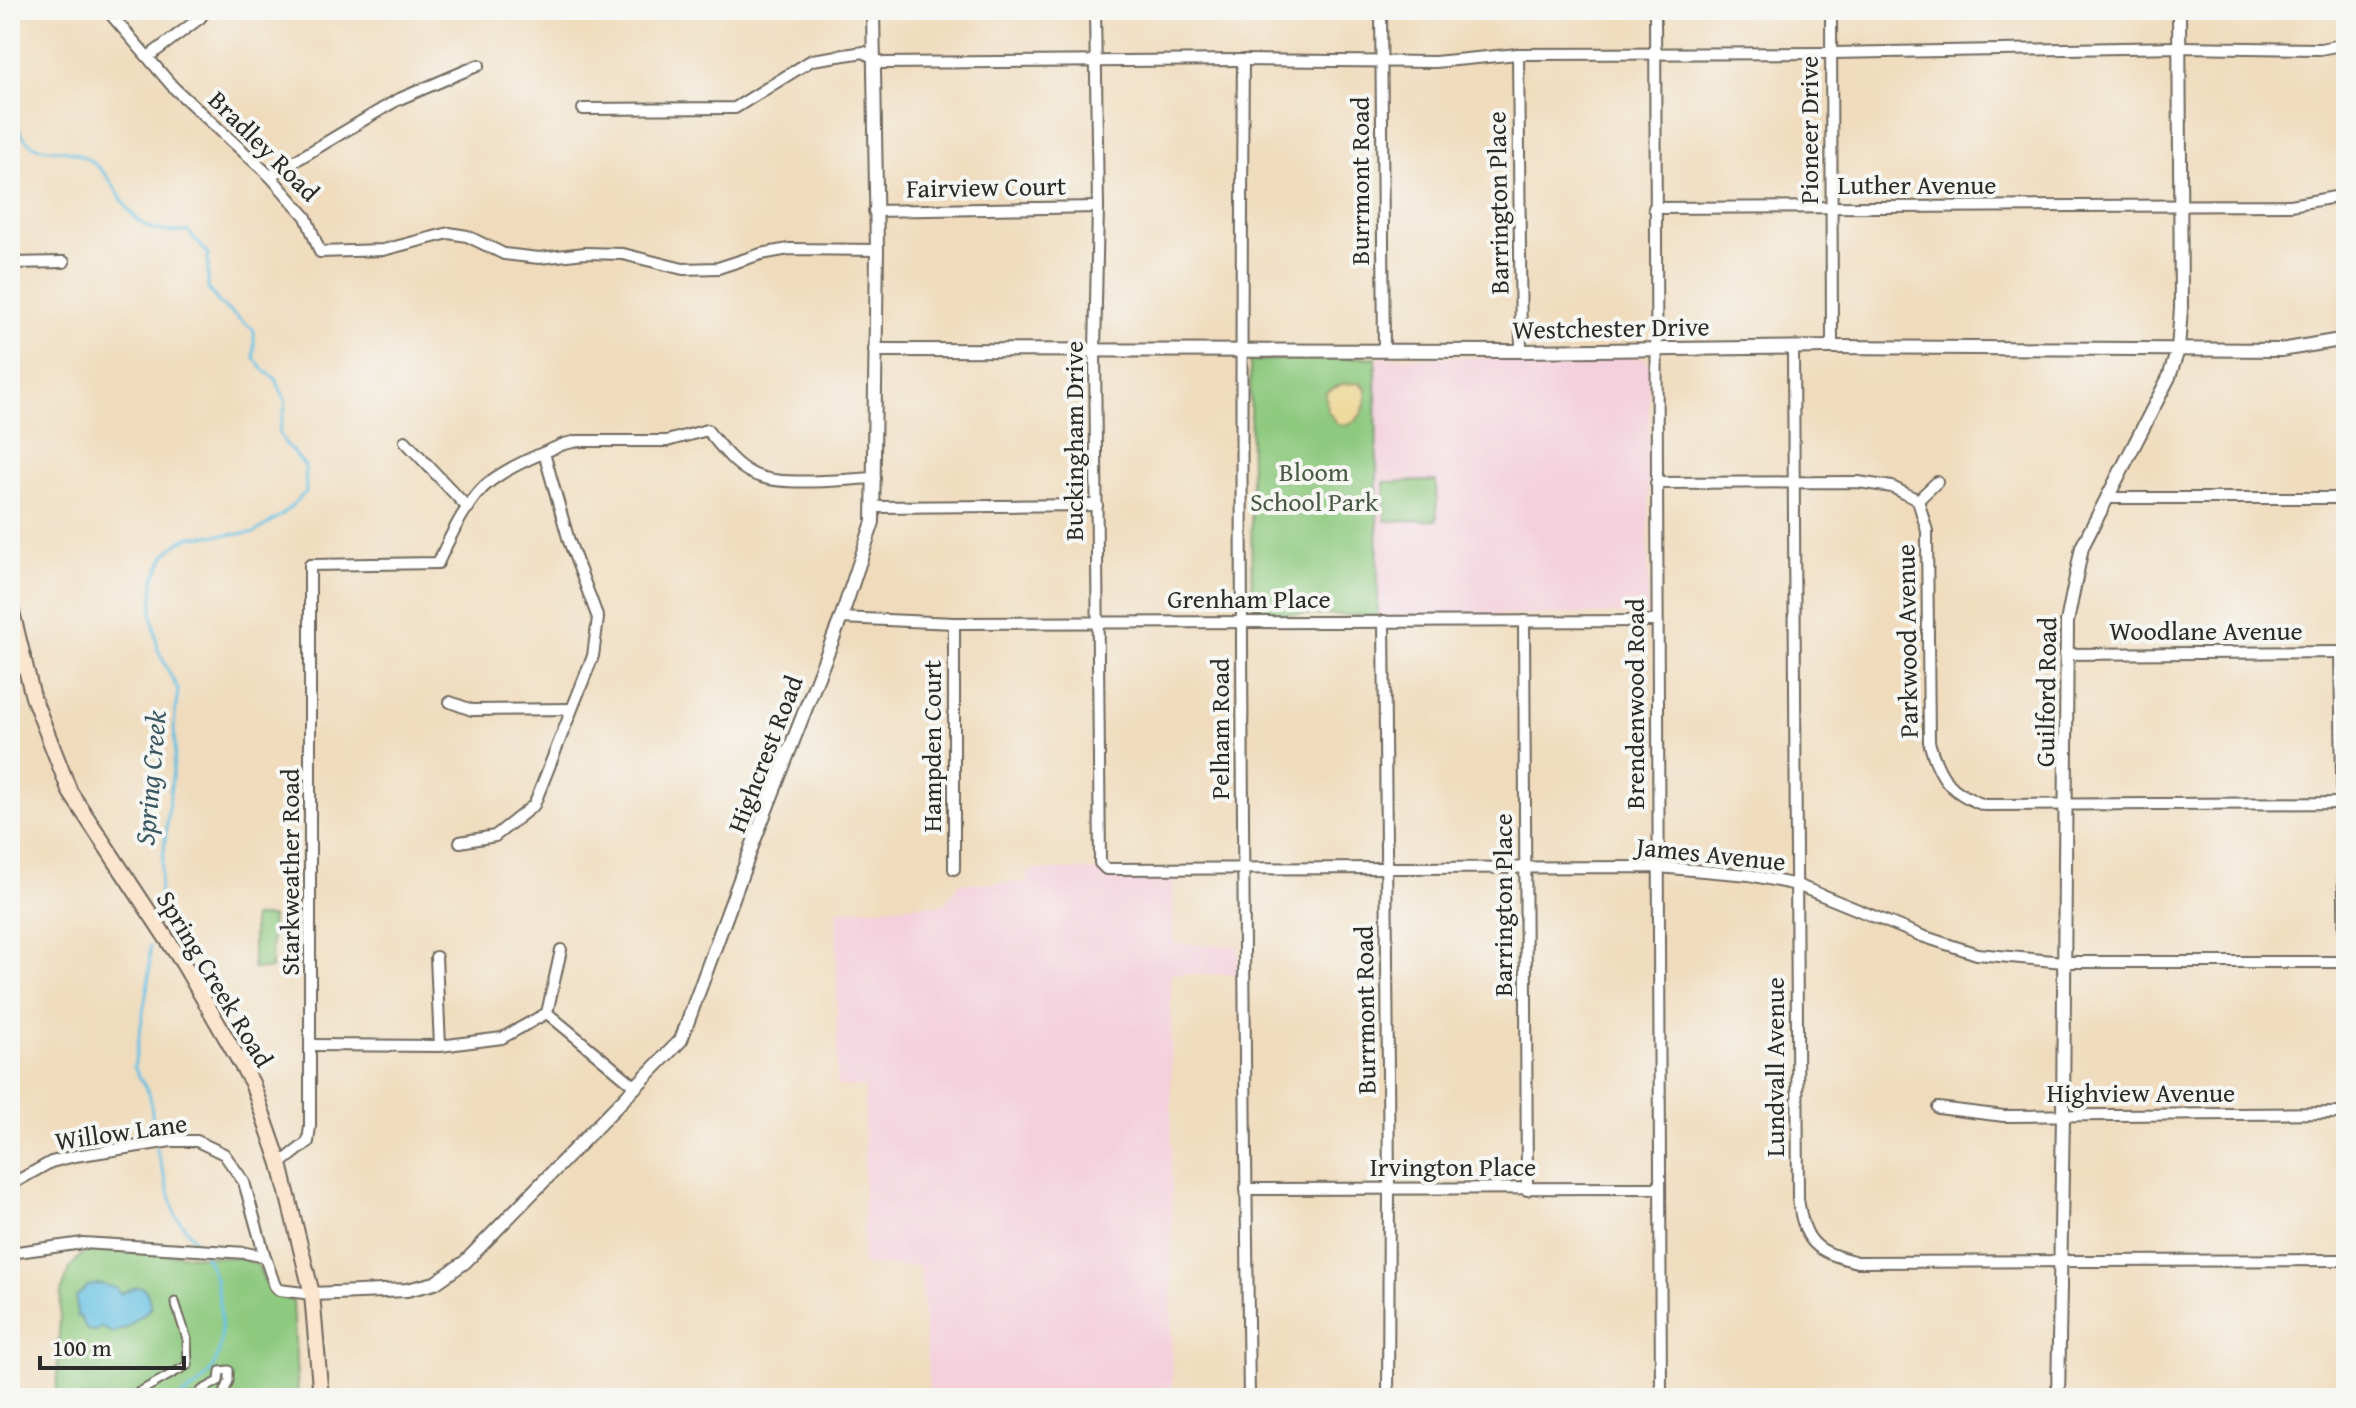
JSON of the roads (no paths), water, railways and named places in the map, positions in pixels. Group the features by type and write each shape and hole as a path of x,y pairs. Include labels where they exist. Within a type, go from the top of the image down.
{"main road":[{"name":"Spring Creek Road","path":"10,604 33,697 70,792 184,965 252,1083 280,1164 312,1294 321,1398"}],"street":[{"name":"Bradley Road","path":"107,10 174,88 270,176 306,217 320,252 383,250 449,233 467,236 504,254 539,258 585,253 623,254 683,269 718,268 761,254 789,249 877,250"},
{"path":"148,57 200,18 206,10"},
{"name":"Highcrest Road","path":"312,1294 407,1290 435,1283 465,1262 681,1040 841,618 873,522 877,250 873,10"},
{"name":"Buckingham Drive","path":"1095,10 1100,863 1106,869"},
{"name":"Burrmont Road","path":"1381,10 1384,351"},
{"name":"Brendenwood Road","path":"1655,10 1654,349 1661,1398"},
{"name":"Pioneer Drive","path":"1831,10 1832,347"},
{"name":"Guilford Road","path":"2058,1398 2066,805 2065,654 2071,595 2082,547 2160,398 2178,350 2181,308 2179,10"},
{"path":"583,109 735,108 812,60 864,52 882,63 1449,62 1518,54 2180,47 2320,49 2346,44"},
{"name":"Barrington Place","path":"1518,54 1521,351"},
{"name":"Pelham Road","path":"1243,60 1240,352 1242,868 1249,1398"},
{"path":"270,176 397,100 479,65"},
{"name":"Luther Avenue","path":"1654,208 2291,205 2346,195"},
{"name":"Fairview Court","path":"874,211 1098,207"},
{"path":"10,263 64,262"},
{"name":"Westchester Drive","path":"875,350 1240,352 1832,347 2281,350 2346,339"},
{"name":"Lundvall Avenue","path":"1793,349 1798,1199 1802,1226 1811,1243 1831,1255 1857,1262 2346,1260"},
{"path":"405,441 468,508 490,481 564,444 578,441 667,441 707,430 729,455 751,473 777,481 875,478"},
{"path":"460,842 495,836 534,805 593,656 598,618 569,541 544,453"},
{"path":"1656,483 1858,482 1903,491 1918,500 1937,482"},
{"path":"2106,498 2346,498"},
{"name":"Parkwood Avenue","path":"1918,500 1927,531 1929,742 1936,766 1948,784 1964,797 1984,805 2344,803"},
{"path":"875,507 1097,505"},
{"name":"Starkweather Road","path":"280,1164 308,1142 312,1045 310,565 438,563 468,508"},
{"name":"Grenham Place","path":"841,618 954,623 1657,621"},
{"name":"Burrmont Road","path":"1384,621 1388,1398"},
{"name":"Barrington Place","path":"1524,621 1527,1190"},
{"name":"Hampden Court","path":"954,623 954,869"},
{"path":"2343,652 2346,1026"},
{"name":"Woodlane Avenue","path":"2065,654 2343,652"},
{"path":"450,702 472,710 571,709"},
{"name":"James Avenue","path":"1106,869 1658,867 1749,875 1797,885 1922,936 1977,954 2064,962 2345,962"},
{"path":"312,1045 440,1046 502,1038 547,1013 561,950"},
{"path":"436,957 440,1046"},
{"path":"547,1013 635,1086"},
{"name":"Highview Avenue","path":"1938,1108 2004,1116 2346,1113"},
{"name":"Willow Lane","path":"10,1185 51,1162 75,1156 171,1141 197,1141 210,1145 224,1154 236,1168 251,1200 275,1286 279,1290 312,1294"},
{"name":"Irvington Place","path":"1246,1189 1660,1188"},
{"path":"10,1253 83,1243 210,1250 265,1257"},
{"path":"128,1398 188,1365 187,1339 175,1302"},
{"path":"188,1398 197,1397 202,1390 219,1381 220,1371 229,1370 224,1393 226,1398"}],"water":[{"path":"100,1284 116,1288 120,1294 142,1288 151,1308 126,1328 112,1333 101,1327 96,1331 87,1330 80,1316 77,1317 76,1297 88,1286"}],"waterway":[{"name":"Spring Creek","path":"10,113 27,141 44,148 76,153 89,160 112,183 137,219 166,232 188,231 208,254 208,289 221,305 254,330 254,358 276,379 286,404 279,432 305,466 306,492 283,514 254,533 191,537 179,542 166,554 154,579 152,613 158,650 178,690 175,751 159,894"},
{"name":"Spring Creek","path":"150,946 149,977 134,1067 150,1096 155,1139"},
{"name":"Spring Creek","path":"156,1147 176,1216 201,1248"},
{"name":"Spring Creek","path":"179,1398 203,1381 220,1349 218,1293 204,1254"}],"park label":[{"name":"Bloom School Park","path":"1314,487"}]}
